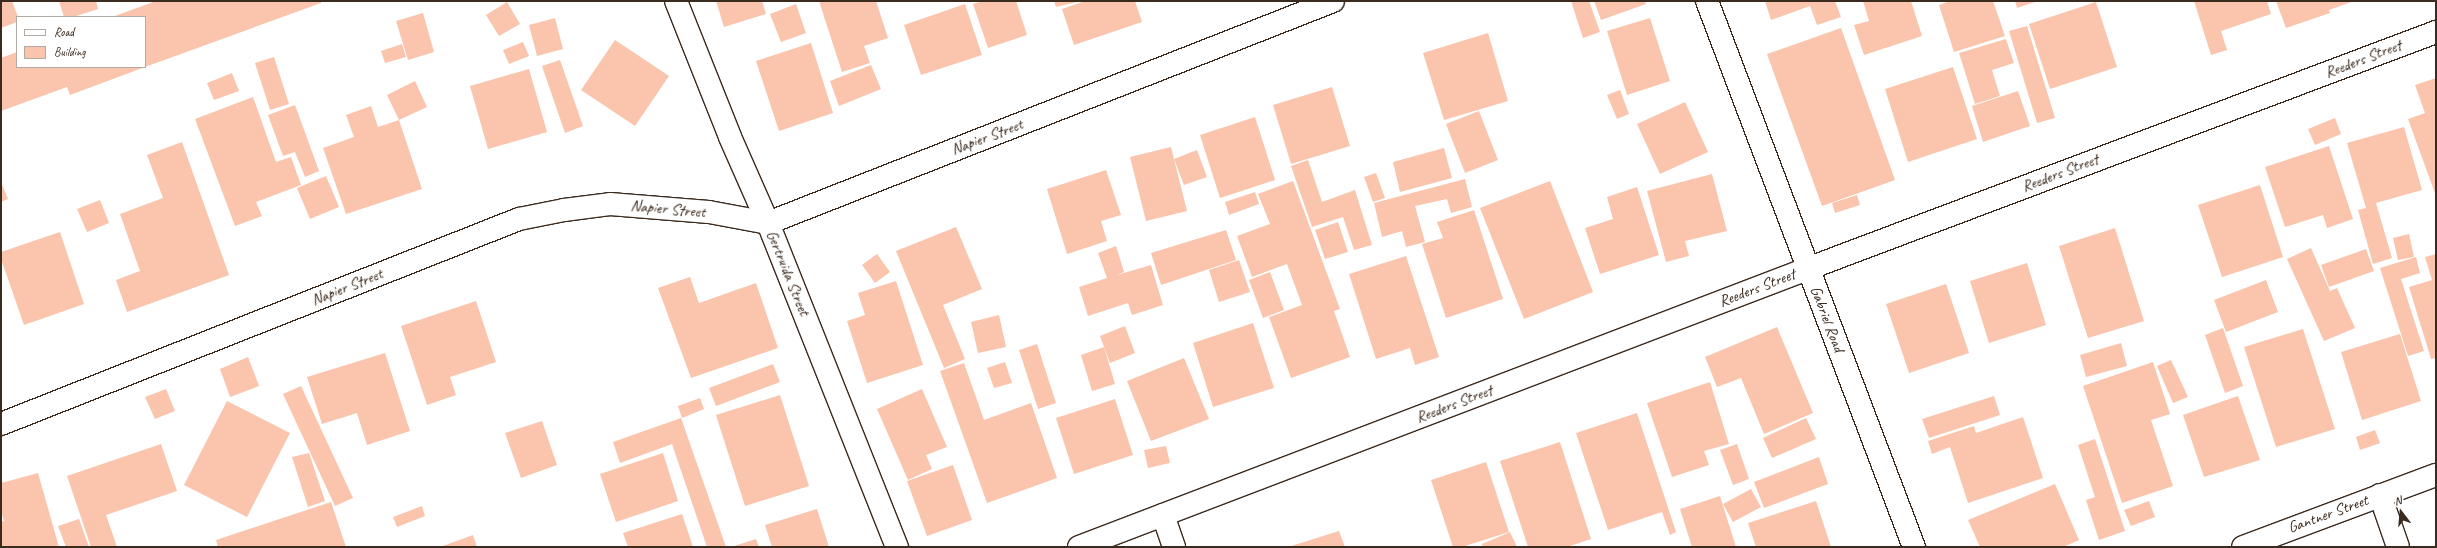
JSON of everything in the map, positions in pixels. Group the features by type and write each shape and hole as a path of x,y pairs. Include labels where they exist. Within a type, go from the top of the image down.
{"street":[{"name":"Gertruida Street","path":"676,1 730,137 768,223 897,547"},
{"name":"Napier Street","path":"1,424 519,219 564,210 610,204 709,212 768,223 1333,1"},
{"name":"Gabriel Road","path":"1707,1 1807,269 1914,547"},
{"name":"Reeders Street","path":"1079,547 1807,269 2436,32"},
{"name":"Gantner Street","path":"2243,547 2436,475"},
{"path":"2380,495 2398,547"},
{"path":"1163,515 1174,547"}],"building":[{"path":"1,1 12,1 18,16 16,16 16,22 1,28"},
{"path":"59,1 96,1 98,9 76,16 64,16"},
{"path":"156,1 321,1 321,3 146,67 146,16 115,16"},
{"path":"716,1 762,1 766,14 724,27"},
{"path":"819,1 876,1 888,38 864,46 870,63 842,72"},
{"path":"983,1 1016,1 1027,35 988,48 973,4"},
{"path":"1054,1 1077,1 1077,2 1056,7"},
{"path":"1085,1 1135,1 1142,22 1074,45 1062,9"},
{"path":"1571,1 1589,1 1600,32 1583,38"},
{"path":"1594,1 1645,1 1646,4 1601,20"},
{"path":"1765,1 1835,1 1841,17 1817,25 1810,6 1771,20"},
{"path":"1863,1 1911,1 1922,36 1864,55 1854,25 1869,21"},
{"path":"1950,1 1993,1 2005,36 1954,52 1939,5"},
{"path":"2015,1 2038,1 2017,8"},
{"path":"2194,1 2267,1 2271,14 2221,31 2227,50 2211,55"},
{"path":"2276,1 2354,1 2329,10 2330,13 2286,28"},
{"path":"507,2 520,24 499,36 486,15"},
{"path":"2096,2 2117,67 2050,89 2029,24"},
{"path":"796,4 806,33 781,42 770,14"},
{"path":"965,4 982,55 921,75 904,25"},
{"path":"423,13 434,52 408,60 396,21"},
{"path":"555,18 563,49 537,56 529,25"},
{"path":"1650,18 1670,81 1627,95 1607,31"},
{"path":"2027,26 2055,118 2037,123 2009,31"},
{"path":"1841,28 1895,180 1822,206 1767,54"},
{"path":"1488,33 1508,101 1444,120 1423,53"},
{"path":"2006,39 2014,63 1992,70 2000,96 1975,104 1959,53"},
{"path":"615,40 669,76 635,126 581,90"},
{"path":"523,42 529,56 509,64 503,50"},
{"path":"811,43 833,113 779,131 756,61"},
{"path":"402,44 406,57 385,63 381,51"},
{"path":"16,52 16,68 142,68 70,95 67,87 1,111 1,58"},
{"path":"274,57 289,104 270,110 255,63"},
{"path":"560,60 583,126 565,133 542,66"},
{"path":"871,65 881,89 839,106 830,81"},
{"path":"1953,67 1977,139 1908,162 1885,89"},
{"path":"529,69 547,132 488,149 470,86"},
{"path":"232,73 239,91 214,100 207,83"},
{"path":"2436,78 2436,196 2408,119 2425,113 2415,85"},
{"path":"415,81 427,107 399,120 387,95"},
{"path":"1332,87 1350,146 1291,164 1273,105"},
{"path":"1620,90 1629,114 1617,119 1607,95"},
{"path":"2018,91 2030,126 1983,142 1972,106"},
{"path":"253,97 276,162 291,157 301,185 256,202 262,216 235,226 195,119"},
{"path":"1685,102 1708,152 1660,174 1637,124"},
{"path":"295,105 319,171 305,177 295,152 283,156 268,115"},
{"path":"371,106 378,127 399,120 422,189 346,214 323,148 354,137 346,115"},
{"path":"1479,111 1498,160 1465,173 1446,124"},
{"path":"1255,117 1275,180 1220,198 1200,135"},
{"path":"2335,118 2341,134 2315,145 2308,129"},
{"path":"2404,127 2422,190 2376,203 2392,258 2373,264 2358,210 2366,208 2347,143"},
{"path":"182,142 229,275 127,312 116,280 140,271 120,214 163,198 147,155"},
{"path":"2329,146 2353,219 2327,228 2323,215 2285,227 2265,167"},
{"path":"1171,147 1187,211 1146,221 1130,157"},
{"path":"1444,148 1452,178 1400,192 1393,162"},
{"path":"1197,150 1207,177 1184,185 1174,159"},
{"path":"1308,160 1322,202 1355,190 1372,245 1354,250 1343,217 1312,227 1291,166"},
{"path":"1106,170 1121,215 1101,221 1107,241 1067,254 1047,189"},
{"path":"1376,173 1385,198 1373,202 1364,177"},
{"path":"1712,174 1727,231 1685,241 1689,256 1666,262 1647,191"},
{"path":"326,176 339,207 310,219 297,188"},
{"path":"1465,179 1472,207 1451,213 1447,199 1415,206 1425,242 1406,247 1402,231 1382,237 1374,203"},
{"path":"1293,181 1340,309 1334,311 1350,357 1291,378 1269,317 1302,305 1287,264 1252,277 1237,236 1270,224 1258,194"},
{"path":"1550,181 1593,292 1524,319 1480,208"},
{"path":"1,182 8,199 1,202"},
{"path":"2260,185 2283,257 2222,277 2198,205"},
{"path":"1637,187 1659,255 1600,274 1585,228 1613,219 1607,197"},
{"path":"1255,192 1259,204 1229,215 1225,202"},
{"path":"1857,195 1860,205 1835,213 1832,203"},
{"path":"100,200 109,223 87,232 77,209"},
{"path":"1474,210 1503,299 1446,318 1422,244 1443,238 1437,222"},
{"path":"1338,222 1348,252 1325,259 1315,230"},
{"path":"956,227 982,289 943,305 965,359 944,368 896,251"},
{"path":"2115,228 2144,321 2088,338 2059,246"},
{"path":"1226,230 1236,260 1161,285 1151,253"},
{"path":"60,232 84,304 24,325 1,259 1,252"},
{"path":"2409,234 2414,257 2398,260 2393,238"},
{"path":"1116,246 1124,272 1117,275 1151,265 1163,305 1132,315 1128,303 1088,316 1079,287 1107,278 1098,253"},
{"path":"2311,248 2330,291 2337,288 2355,328 2324,341 2287,259"},
{"path":"2366,249 2374,271 2329,287 2321,265"},
{"path":"877,254 890,272 875,283 862,265"},
{"path":"2436,254 2436,358 2431,359 2409,287 2432,280 2425,257"},
{"path":"1406,256 1439,357 1415,365 1410,348 1376,359 1349,274"},
{"path":"2416,257 2420,273 2401,279 2424,351 2408,356 2380,268"},
{"path":"1239,260 1250,292 1219,302 1209,270"},
{"path":"2027,263 2046,325 1989,343 1970,281"},
{"path":"1270,272 1284,310 1263,318 1249,280"},
{"path":"690,277 699,303 756,283 778,348 691,378 658,288"},
{"path":"2266,280 2278,312 2226,332 2214,300"},
{"path":"896,281 923,365 867,383 847,321 865,315 858,293"},
{"path":"1946,284 1969,353 1909,373 1886,304"},
{"path":"476,301 496,362 450,377 456,395 427,405 401,326"},
{"path":"999,315 1006,347 978,353 971,322"},
{"path":"1253,323 1274,388 1213,407 1193,343"},
{"path":"1125,326 1135,353 1110,363 1100,336"},
{"path":"1777,327 1813,413 1764,434 1741,378 1717,387 1705,357"},
{"path":"2223,328 2243,386 2225,393 2205,335"},
{"path":"2303,329 2335,429 2276,447 2244,347"},
{"path":"2400,334 2421,401 2362,420 2341,352"},
{"path":"2121,343 2127,366 2086,377 2080,355"},
{"path":"1037,344 1056,403 1038,409 1019,350"},
{"path":"1104,347 1115,384 1092,391 1081,355"},
{"path":"385,353 410,431 367,445 357,413 322,424 307,377"},
{"path":"248,357 259,386 230,397 220,369"},
{"path":"1184,358 1209,419 1151,441 1127,381"},
{"path":"2171,360 2188,397 2173,403 2157,366"},
{"path":"1005,362 1012,383 994,388 987,368"},
{"path":"2153,362 2170,414 2151,420 2173,486 2122,503 2083,386"},
{"path":"964,363 984,420 1031,403 1057,478 987,503 940,371"},
{"path":"773,364 780,382 716,406 709,388"},
{"path":"1710,382 1729,444 1704,451 1709,465 1672,477 1647,403"},
{"path":"301,386 353,498 335,506 283,394"},
{"path":"166,389 175,411 155,419 145,397"},
{"path":"922,389 947,447 926,455 932,469 908,480 877,409"},
{"path":"780,395 809,486 745,506 716,415"},
{"path":"1994,396 2000,415 1929,438 1922,419"},
{"path":"2238,396 2260,460 2204,477 2183,415"},
{"path":"700,398 704,409 682,418 678,406"},
{"path":"1115,399 1133,455 1074,474 1056,418"},
{"path":"227,401 290,433 247,517 184,485"},
{"path":"1637,413 1676,532 1670,535 1662,512 1608,530 1576,433"},
{"path":"2023,417 2043,478 1968,503 1950,447 1932,454 1928,441 1974,426 1976,433"},
{"path":"681,418 726,547 707,547 672,444 620,463 613,442"},
{"path":"1806,418 1816,439 1772,458 1763,438"},
{"path":"542,421 557,465 521,478 505,433"},
{"path":"2375,430 2380,443 2360,450 2356,437"},
{"path":"2095,439 2125,531 2099,540 2086,500 2095,497 2078,445"},
{"path":"1560,442 1591,539 1567,547 1528,547 1500,461"},
{"path":"161,444 177,491 106,515 117,547 91,547 67,476"},
{"path":"1737,444 1749,479 1733,485 1720,450"},
{"path":"1166,446 1170,463 1148,468 1144,450"},
{"path":"309,453 325,501 308,507 292,457"},
{"path":"663,453 678,501 616,522 600,474"},
{"path":"1819,457 1828,484 1764,508 1754,482"},
{"path":"1486,462 1509,532 1462,547 1453,547 1431,480"},
{"path":"953,465 972,520 927,536 907,481"},
{"path":"38,473 59,547 1,547 1,522 4,521 1,511 1,483"},
{"path":"2055,484 2079,540 2063,547 1980,547 1968,520"},
{"path":"1751,489 1761,507 1733,522 1723,504"},
{"path":"1720,496 1736,547 1692,547 1680,509"},
{"path":"1816,501 1831,547 1756,547 1748,523"},
{"path":"2149,501 2155,517 2131,526 2124,510"},
{"path":"331,502 346,547 218,547 216,540"},
{"path":"422,506 425,516 397,527 393,517"},
{"path":"817,509 829,547 772,547 765,525"},
{"path":"682,514 693,547 628,547 623,533"},
{"path":"79,519 89,547 66,547 58,526"},
{"path":"1339,531 1345,547 1288,547"},
{"path":"1510,532 1517,547 1483,547 1482,544"},
{"path":"473,535 477,547 440,547"},
{"path":"756,539 759,547 731,547"}]}
